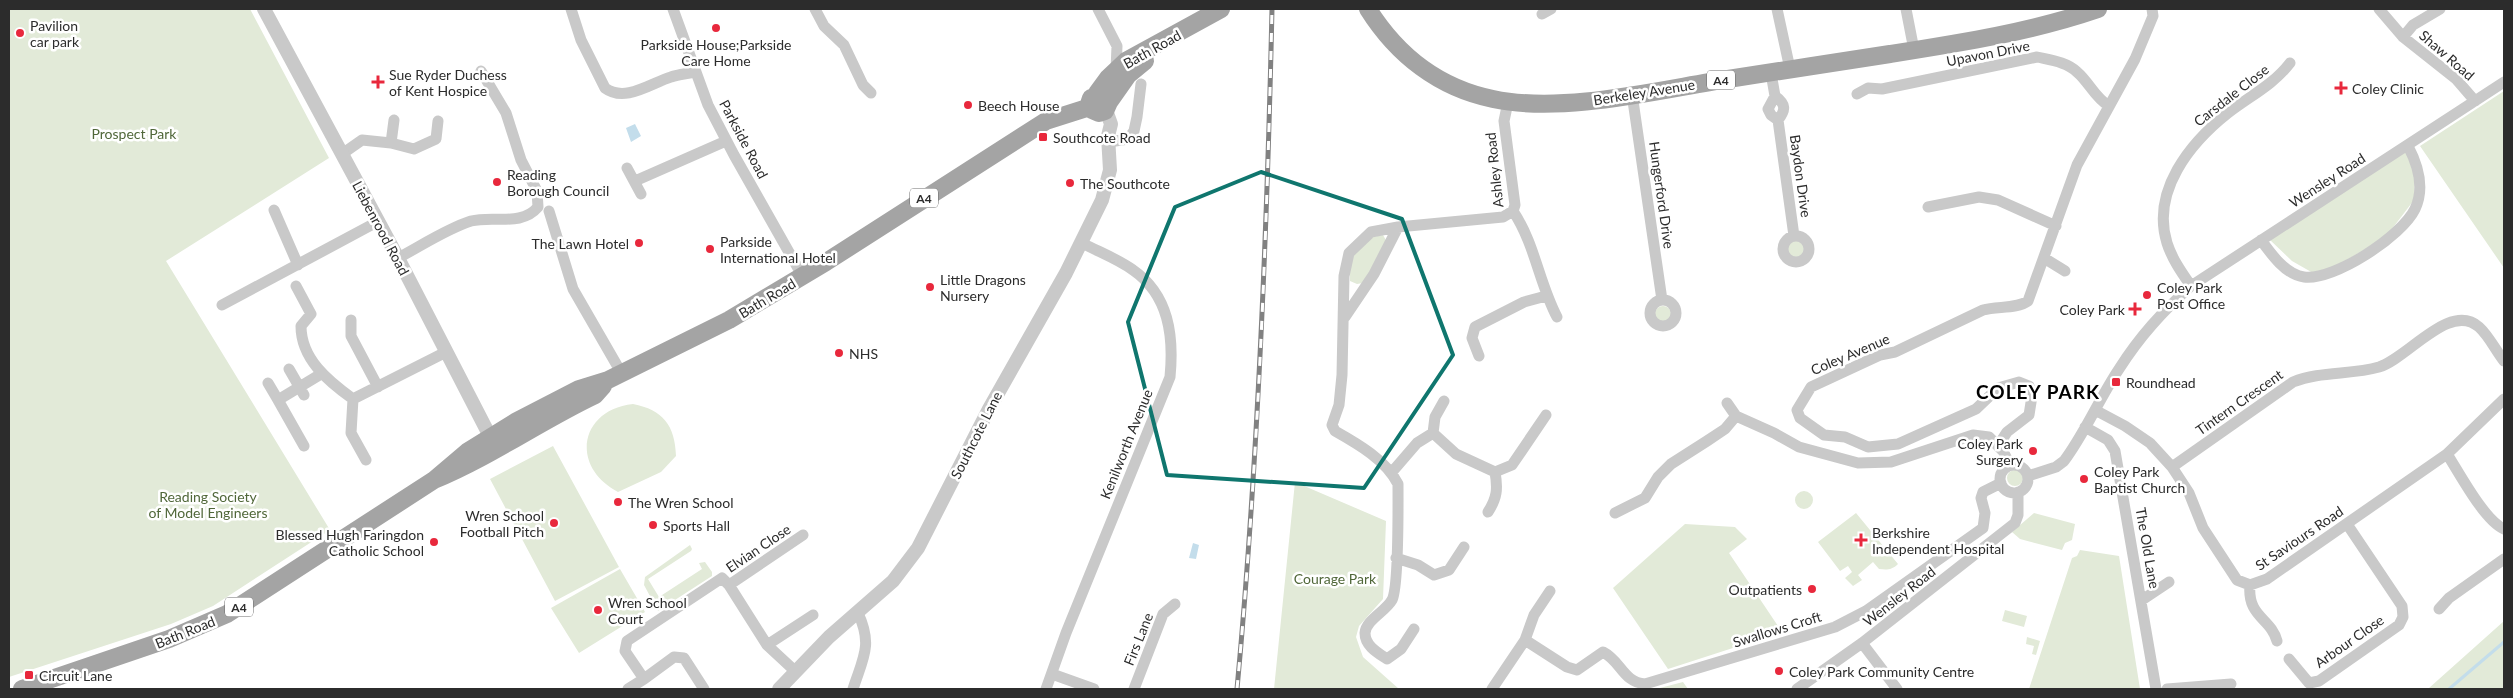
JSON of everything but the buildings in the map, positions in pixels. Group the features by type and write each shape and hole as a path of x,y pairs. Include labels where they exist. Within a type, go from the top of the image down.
{"main road":[{"name":"Bath Road","path":"1098,104 1101,86 1116,70 1137,54 1188,29 1221,9"},
{"name":"Berkeley Avenue","path":"1368,9 1394,44 1426,71 1462,90 1508,102 1548,104 1632,94 1964,42 2061,15 2098,9"},
{"name":"Bath Road","path":"22,689 169,639 227,614 434,480 469,466 493,442 595,394 615,377 729,320 803,277 1046,121 1098,104 1128,75 1188,29"}],"street":[{"name":"Liebenrood Road","path":"264,9 398,258 493,442"},
{"path":"571,9 581,40 604,88 610,92 626,94 672,77 695,72"},
{"name":"Parkside Road","path":"673,9 695,72 726,141 803,277"},
{"path":"815,9 824,26 844,45 863,85 871,93"},
{"path":"1098,9 1117,46 1116,70"},
{"path":"1777,9 1790,69"},
{"path":"1906,9 1914,50"},
{"name":"Coley Avenue","path":"1998,446 2007,432 2029,415 2032,396 2029,386 2019,382 1998,388 1976,409 1898,444 1868,447 1845,437 1824,435 1800,418 1797,410 1811,387 1880,355 1895,352 1983,310 1997,306 2022,305 2028,301 2077,165 2135,59 2152,16 2152,9"},
{"name":"Shaw Road","path":"2379,9 2403,36 2456,79 2475,101"},
{"path":"2403,36 2413,25 2440,9"},
{"path":"1117,46 1130,54 1137,54"},
{"name":"Upavon Drive","path":"1857,94 1868,88 1882,89 2036,57 2057,61 2076,71 2102,102 2109,106"},
{"name":"Carsdale Close","path":"2191,286 2177,264 2166,235 2164,203 2174,172 2198,141 2215,124 2278,78 2290,63"},
{"path":"398,258 471,221 490,219 511,220 530,216 538,208 537,191 521,160 506,113 481,71"},
{"name":"Baydon Drive","path":"1770,72 1774,96 1768,109 1771,115 1778,120 1794,236"},
{"name":"Wensley Road","path":"2028,476 2056,467 2064,461 2140,338 2158,316 2191,286 2504,82"},
{"path":"1108,139 1128,139 1134,131 1140,84"},
{"name":"Hungerford Drive","path":"1632,94 1662,300"},
{"name":"Ashley Road","path":"1508,102 1504,121 1515,205 1513,212 1535,255 1546,296 1556,317"},
{"name":"Southcote Lane","path":"779,689 829,637 893,581 918,548 989,408 1082,243 1108,184 1108,139 1111,124 1098,104"},
{"path":"391,143 394,120"},
{"path":"342,154 362,140 391,143 414,149 436,139 438,121"},
{"path":"635,181 726,141"},
{"path":"2261,240 2270,252 2291,272 2304,277 2318,275 2342,267 2371,252 2395,233 2415,209 2420,178 2408,146"},
{"path":"627,168 641,194"},
{"path":"1928,207 1979,197 1998,200 2056,226"},
{"path":"274,210 298,265"},
{"path":"549,211 560,264 615,377"},
{"path":"1414,629 1401,649 1387,659 1373,649 1367,641 1365,632 1369,624 1392,600 1396,584 1398,484 1392,472 1357,443 1334,431 1332,425 1340,405 1345,317 1344,276 1349,253 1371,232 1398,227 1503,217 1513,212"},
{"path":"222,305 377,222"},
{"path":"1345,317 1364,288 1398,227"},
{"name":"Kenilworth Avenue","path":"1046,689 1070,624 1170,377 1173,348 1169,322 1164,306 1150,286 1132,268 1082,243"},
{"path":"2044,258 2064,272"},
{"path":"1344,276 1353,286 1364,288"},
{"path":"296,286 311,314 301,326 301,340 321,374 353,399"},
{"path":"1479,356 1472,338 1474,327 1524,302 1546,296"},
{"path":"351,320 351,336 378,387"},
{"name":"Tintern Crescent","path":"2172,467 2293,382 2306,377 2378,368 2390,363 2449,321 2468,320 2479,327 2504,361"},
{"path":"353,399 446,352"},
{"path":"288,369 302,391"},
{"path":"278,400 302,391 321,374"},
{"path":"268,383 304,446"},
{"path":"353,399 351,433 366,460"},
{"name":"St Saviours Road","path":"2095,410 2125,426 2150,443 2172,467 2189,493 2203,528 2238,580 2250,584 2267,579 2446,454 2504,399"},
{"path":"1433,433 1435,417 1444,401"},
{"path":"1727,403 1736,416 1799,447 1858,464 1891,462 1973,435 1989,437 1998,446 2010,465"},
{"path":"1433,433 1456,454 1495,472 1512,465 1546,415"},
{"path":"1615,513 1645,498 1654,474 1708,441 1725,428 1736,416"},
{"name":"The Old Lane","path":"2084,427 2108,440 2115,451 2156,689"},
{"path":"1392,472 1417,443 1433,433"},
{"path":"2446,454 2480,505 2497,526 2504,529"},
{"path":"2010,465 2020,466 2028,476 2025,488 2018,492 2010,492 2001,483 2001,474 2010,465"},
{"path":"1488,512 1496,500 1498,489 1495,472"},
{"name":"Swallows Croft","path":"1525,640 1568,668 1576,670 1603,652 1612,656 1628,678 1635,684 1645,684 1835,627 1866,611 1982,528 1985,514 1981,498 1983,492 2001,483"},
{"name":"Wensley Road","path":"1797,689 1862,643 2015,524 2018,492"},
{"name":"Arbour Close","path":"2289,659 2308,683 2319,681 2399,625 2403,617 2402,606 2347,524"},
{"name":"Elvian Close","path":"644,679 625,651 627,641 803,535"},
{"path":"1396,558 1418,565 1434,575 1449,570 1464,547"},
{"path":"2439,609 2449,598 2504,558"},
{"path":"726,582 767,645 795,671"},
{"path":"2142,600 2169,582"},
{"path":"2250,584 2251,604 2268,628 2275,634 2277,641"},
{"path":"1492,689 1525,640 1534,615 1550,591"},
{"name":"Firs Lane","path":"1134,689 1163,614 1176,604"},
{"path":"853,689 868,643 866,630 858,613"},
{"path":"767,645 813,615"},
{"path":"1862,643 1897,689"},
{"path":"628,689 674,657 684,658 704,689"},
{"path":"1052,674 1094,689"},
{"path":"2167,689 2231,684"}],"highlighted area":[{"path":"1261,172 1402,219 1453,355 1364,488 1167,475 1128,322 1175,207"}],"green space":[{"name":"Prospect Park","path":"9,9 250,9 329,158 166,261 330,530 213,606 171,624 9,677"},
{"path":"2504,91 2504,268 2420,146"},
{"path":"2405,151 2415,172 2414,200 2385,238 2334,267 2313,273 2292,261 2269,239"},
{"path":"1383,235 1387,242 1363,283 1357,284 1350,281 1350,260 1367,238"},
{"path":"1796,241 1802,243 1804,249 1802,255 1796,257 1790,255 1788,249 1790,243"},
{"path":"1660,306 1666,306 1671,311 1669,320 1660,322 1655,317 1655,311"},
{"path":"633,404 652,410 665,421 673,436 676,456 661,472 618,492 603,481 592,469 587,455 587,441 592,428 601,417 615,408"},
{"name":"Wren School Football Pitch","path":"553,446 619,567 555,601 490,479"},
{"path":"2015,470 2021,472 2023,478 2021,484 2015,486 2009,484 2007,478 2009,472"},
{"name":"Courage Park","path":"1295,482 1386,521 1383,599 1359,626 1356,637 1363,657 1399,689 1274,689"},
{"path":"1800,491 1808,491 1813,496 1811,507 1800,509 1795,504 1795,496"},
{"path":"1856,513 1898,564 1891,568 1879,569 1873,562 1858,575 1862,580 1853,586 1845,578 1852,572 1848,566 1840,571 1818,542"},
{"path":"2034,513 2075,524 2072,540 2065,543 2062,550 2020,539 2012,532"},
{"path":"1685,524 1735,527 1747,539 1729,553 1782,632 1668,669 1613,588"},
{"path":"690,545 691,551 648,579 659,597 702,569 699,563 705,562 712,572 712,576 658,611 644,585 645,577"},
{"path":"2080,550 2119,556 2140,689 2029,689 2072,558 2077,556"},
{"name":"Wren School Court","path":"620,569 645,612 579,653 551,608"},
{"path":"2005,610 2027,616 2024,627 2002,621"},
{"path":"2504,621 2504,689 2429,689 2429,688"},
{"path":"2027,637 2040,641 2036,655 2032,654 2034,646 2026,644"},
{"path":"1683,682 1688,689 1656,689"}],"water":[{"path":"635,124 641,136 631,142 626,128"},
{"path":"1193,543 1199,545 1196,559 1189,558"}],"waterway":[{"path":"2449,689 2504,642"}],"railway":[{"path":"1237,689 1256,434 1272,9"}],"place":[{"name":"Parkside House;Parkside Care Home","path":"716,28"},
{"name":"Pavilion car park","path":"20,33"},
{"name":"Sue Ryder Duchess of Kent Hospice","path":"378,82"},
{"name":"Coley Clinic","path":"2341,88"},
{"name":"Beech House","path":"968,105"},
{"name":"Southcote Road","path":"1043,137"},
{"name":"Reading Borough Council","path":"497,182"},
{"name":"The Southcote","path":"1070,183"},
{"name":"The Lawn Hotel","path":"639,243"},
{"name":"Parkside International Hotel","path":"710,249"},
{"name":"Little Dragons Nursery","path":"930,287"},
{"name":"Coley Park Post Office","path":"2147,295"},
{"name":"Coley Park","path":"2135,309"},
{"name":"NHS","path":"839,353"},
{"name":"Roundhead","path":"2116,382"},
{"name":"Coley Park Surgery","path":"2033,451"},
{"name":"Coley Park Baptist Church","path":"2084,479"},
{"name":"The Wren School","path":"618,502"},
{"name":"Wren School Football Pitch","path":"554,523"},
{"name":"Sports Hall","path":"653,525"},
{"name":"Berkshire Independent Hospital","path":"1861,540"},
{"name":"Blessed Hugh Faringdon Catholic School","path":"434,542"},
{"name":"Outpatients","path":"1812,589"},
{"name":"Wren School Court","path":"598,610"},
{"name":"Coley Park Community Centre","path":"1779,671"},
{"name":"Circuit Lane","path":"29,675"}],"district":[{"name":"COLEY PARK","path":"2038,391"}],"park label":[{"name":"Reading Society of Model Engineers","path":"208,504"}]}
